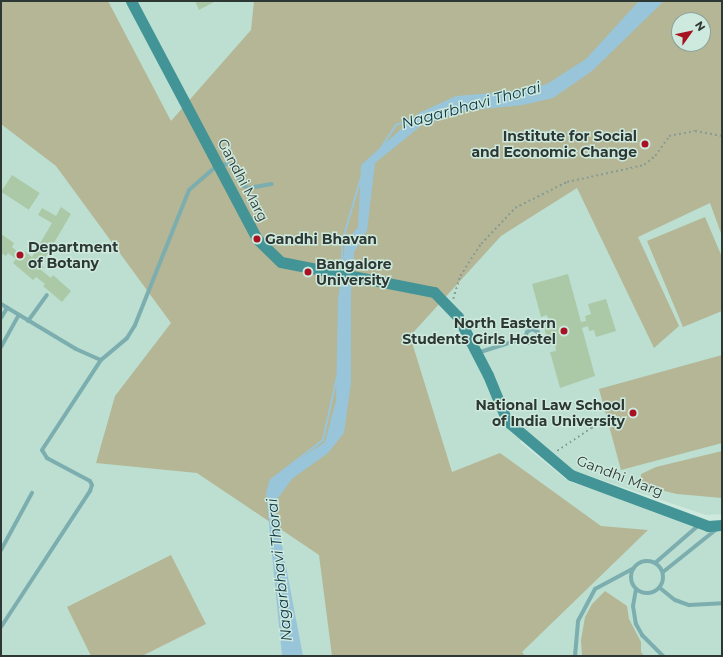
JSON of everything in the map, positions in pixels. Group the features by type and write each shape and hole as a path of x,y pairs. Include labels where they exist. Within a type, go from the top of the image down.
{"main road":[{"name":"Gandhi Marg","path":"131,1 257,239 281,262 434,292 458,317 477,353 507,421 571,475 701,523 722,525"}],"lane":[{"path":"1,627 90,491 92,485 90,481 47,458 42,450 101,360 127,338 135,325 189,190 218,165 230,164 244,186 249,188 272,184"},
{"path":"28,320 47,295"},
{"path":"1,304 101,360"},
{"path":"1,318 7,308"},
{"path":"1,347 20,315"},
{"path":"477,353 525,338"},
{"path":"1,550 32,493"},
{"path":"655,563 701,523"},
{"path":"663,572 722,525"},
{"path":"575,656 578,620 595,589 645,561 655,563 663,572 663,583 660,588 646,594 636,589 631,580 634,568"},
{"path":"660,588 675,600 689,605 722,603"},
{"path":"636,589 633,606 636,624 642,636 663,656"}],"path":[{"path":"450,308 460,276 480,244 515,208 567,182 644,165 655,156 669,136 696,131 722,136"},
{"path":"550,458 564,444 607,421"}],"shaded area":[{"name":"Bangalore University","path":"1,1 722,1 722,514 706,515 575,471 528,432 520,442 568,481 722,533 722,656 1,656"},
{"name":"Bangalore University","path":"1,1 108,1 171,121 251,30 254,1 722,1 722,236 710,203 638,237 679,326 654,348 577,188 501,236 410,336 452,472 500,453 601,526 648,530 522,652 525,656 332,656 319,555 197,473 96,463 115,396 171,323 56,166 1,124"},
{"path":"705,217 722,257 722,311 683,327 647,241"},
{"path":"722,355 722,443 621,470 599,389"},
{"path":"722,451 722,498 677,494 647,487 641,482 641,474 656,467"},
{"path":"171,555 206,624 142,656 91,656 67,607"},
{"path":"605,591 627,606 629,619 641,642 641,652 644,656 582,656 581,640 585,617 592,604"}],"water":[{"name":"Nagarbhavi Thorai","path":"639,1 664,1 592,71 553,98 523,105 463,111 422,125 375,163 367,231 354,252 351,293 351,383 344,433 328,453 293,478 274,503 303,656 282,656 266,493 270,479 325,442 336,401 338,300 345,243 358,227 361,165 419,113 456,96 539,89 586,59"}],"building":[{"path":"195,1 216,1 199,10"},
{"path":"12,175 40,193 29,210 1,192"},
{"name":"Department of Botany","path":"61,207 71,214 41,265 44,267 41,270 51,278 53,275 71,291 62,302 43,286 45,284 36,277 33,280 13,263 16,259 8,253 6,256 1,253 1,234 14,243 12,247 20,254 23,250 32,257 52,223 38,215 42,208 56,216"},
{"name":"North Eastern Students Girls Hostel","path":"568,274 581,322 586,321 585,316 591,314 588,304 606,299 616,331 596,337 594,330 589,331 588,326 582,328 595,376 560,388 550,352 556,351 555,344 549,346 543,324 549,322 547,315 541,317 532,284"}],"waterway":[{"name":"Nagarbhavi Thorai","path":"526,90 547,85"},
{"name":"Nagarbhavi Thorai","path":"381,148 396,125 413,119"},
{"name":"Nagarbhavi Thorai","path":"342,271 342,242 361,178"},
{"name":"Nagarbhavi Thorai","path":"276,476 323,440 337,377"}],"place":[{"name":"Institute for Social and Economic Change","path":"645,144"},
{"name":"Gandhi Bhavan","path":"257,239"},
{"name":"Department of Botany","path":"20,255"},
{"name":"Bangalore University","path":"308,272"},
{"name":"North Eastern Students Girls Hostel","path":"564,331"},
{"name":"National Law School of India University","path":"633,413"}]}
